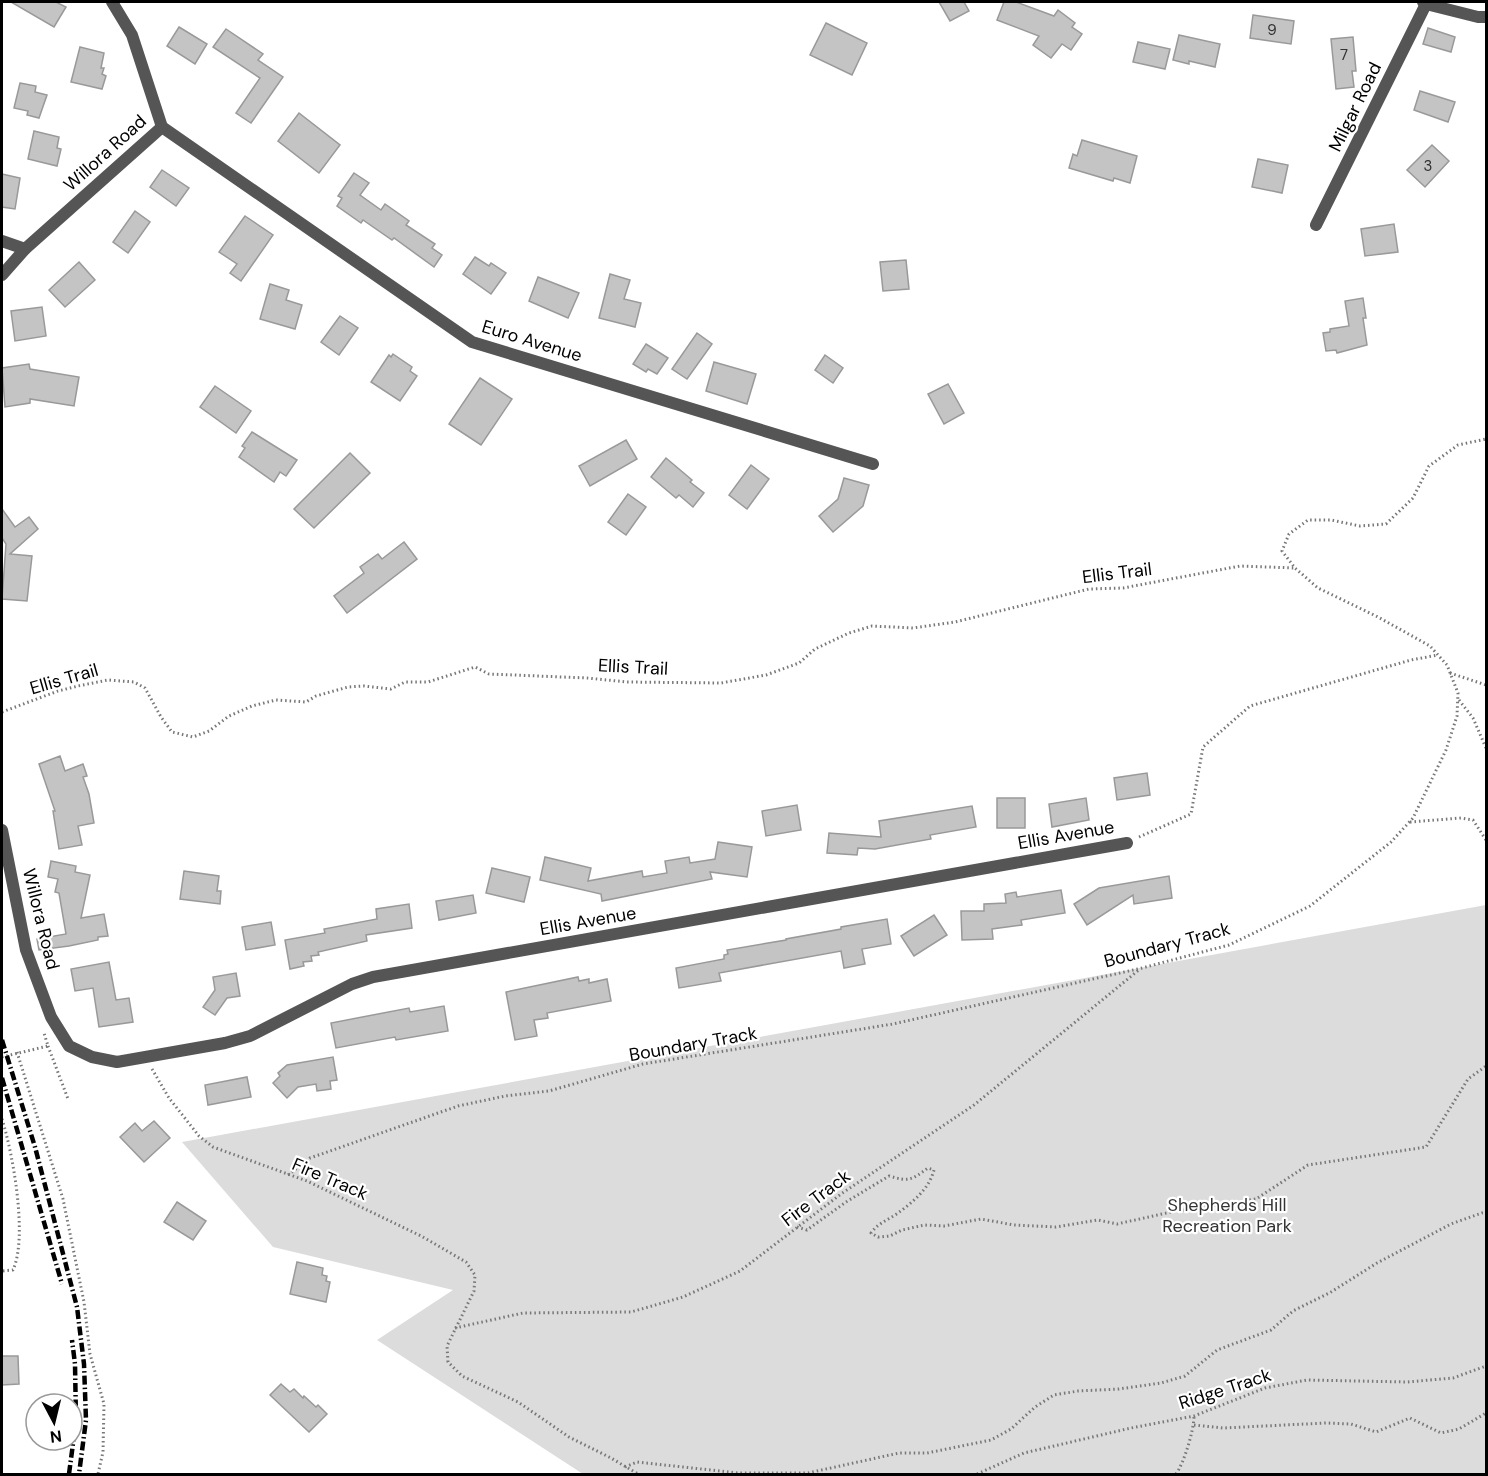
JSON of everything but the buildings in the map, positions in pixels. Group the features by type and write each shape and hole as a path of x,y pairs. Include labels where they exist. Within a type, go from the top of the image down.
{"street":[{"name":"Willora Road","path":"2,275 25,249 162,127 132,35 112,2"},
{"path":"1425,3 1486,17"},
{"name":"Milgar Road","path":"1316,225 1425,3"},
{"name":"Euro Avenue","path":"162,127 472,342 873,464"},
{"path":"2,241 25,249"},
{"name":"Willora Road","path":"2,830 26,950 51,1017 69,1046"},
{"name":"Ellis Avenue","path":"69,1046 92,1057 117,1062 225,1043 249,1036 352,984 372,977 1126,843"}],"path":[{"name":"Boundary Track","path":"288,1175 310,1158 458,1106 505,1096 549,1091 643,1064 893,1024 1142,968 1229,945 1310,906 1391,842 1413,818 1446,750 1457,716 1458,693 1447,665 1430,646 1378,617 1318,588 1295,568 1282,551 1289,534 1308,520 1331,520 1360,526 1386,524 1413,498 1430,466 1458,445 1486,439"},
{"name":"Ellis Trail","path":"2,712 78,686 108,680 134,682 145,688 172,732 193,737 208,731 229,716 252,706 276,700 306,702 316,696 348,687 391,689 405,682 428,682 475,666 489,674 627,682 721,683 766,675 799,663 815,649 849,633 872,626 913,628 955,622 1089,589 1123,588 1240,566 1295,568"},
{"path":"1126,843 1191,814 1203,747 1250,706 1411,660 1438,655"},
{"path":"1450,673 1486,685"},
{"path":"1458,698 1473,718 1486,748"},
{"path":"1410,822 1461,818 1473,820 1486,840"},
{"name":"Fire Track","path":"455,1328 523,1313 632,1312 683,1297 740,1271 841,1194 974,1105 1142,968"},
{"path":"51,1017 40,1021 68,1099"},
{"path":"2,1057 48,1046"},
{"path":"17,1052 63,1199 84,1302 90,1354 104,1404 103,1452 98,1474"},
{"name":"Fire Track","path":"150,1057 153,1070 169,1098 199,1136 213,1147 307,1181 421,1236 466,1262 475,1275 474,1291 447,1346 448,1362 462,1376 518,1402 568,1437 638,1474"},
{"path":"797,1227 807,1230 846,1202 890,1176 905,1181 916,1177 928,1168 934,1170 926,1189 897,1213 876,1226 872,1233 878,1237 890,1236 924,1225 944,1226 981,1219 1014,1225 1056,1227 1098,1220 1117,1224 1171,1212 1256,1199 1308,1165 1426,1147 1468,1079 1486,1066"},
{"path":"2,1119 14,1179 20,1230 17,1261 13,1270 2,1271"},
{"path":"625,1467 637,1462 738,1473 808,1473 899,1453 927,1454 991,1440 1011,1429 1035,1407 1054,1395 1161,1383 1185,1376 1216,1350 1272,1330 1293,1311 1331,1292 1377,1263 1451,1224 1486,1213"},
{"name":"Ridge Track","path":"977,1474 1024,1453 1194,1416 1265,1388 1307,1380 1407,1382 1453,1378 1486,1366"},
{"path":"1194,1425 1223,1428 1326,1423 1351,1424 1376,1432 1410,1418 1441,1433 1459,1429 1486,1413"},
{"path":"1176,1474 1194,1425 1194,1416"}],"green space":[{"name":"Shepherds Hill Recreation Park","path":"1486,905 1486,1474 583,1474 377,1340 453,1290 273,1247 182,1142"}],"railway":[{"path":"2,1040 35,1147 77,1307 84,1364 86,1420 79,1474"},
{"path":"2,1078 62,1284"},
{"path":"69,1474 76,1421 75,1364 72,1340"}]}
